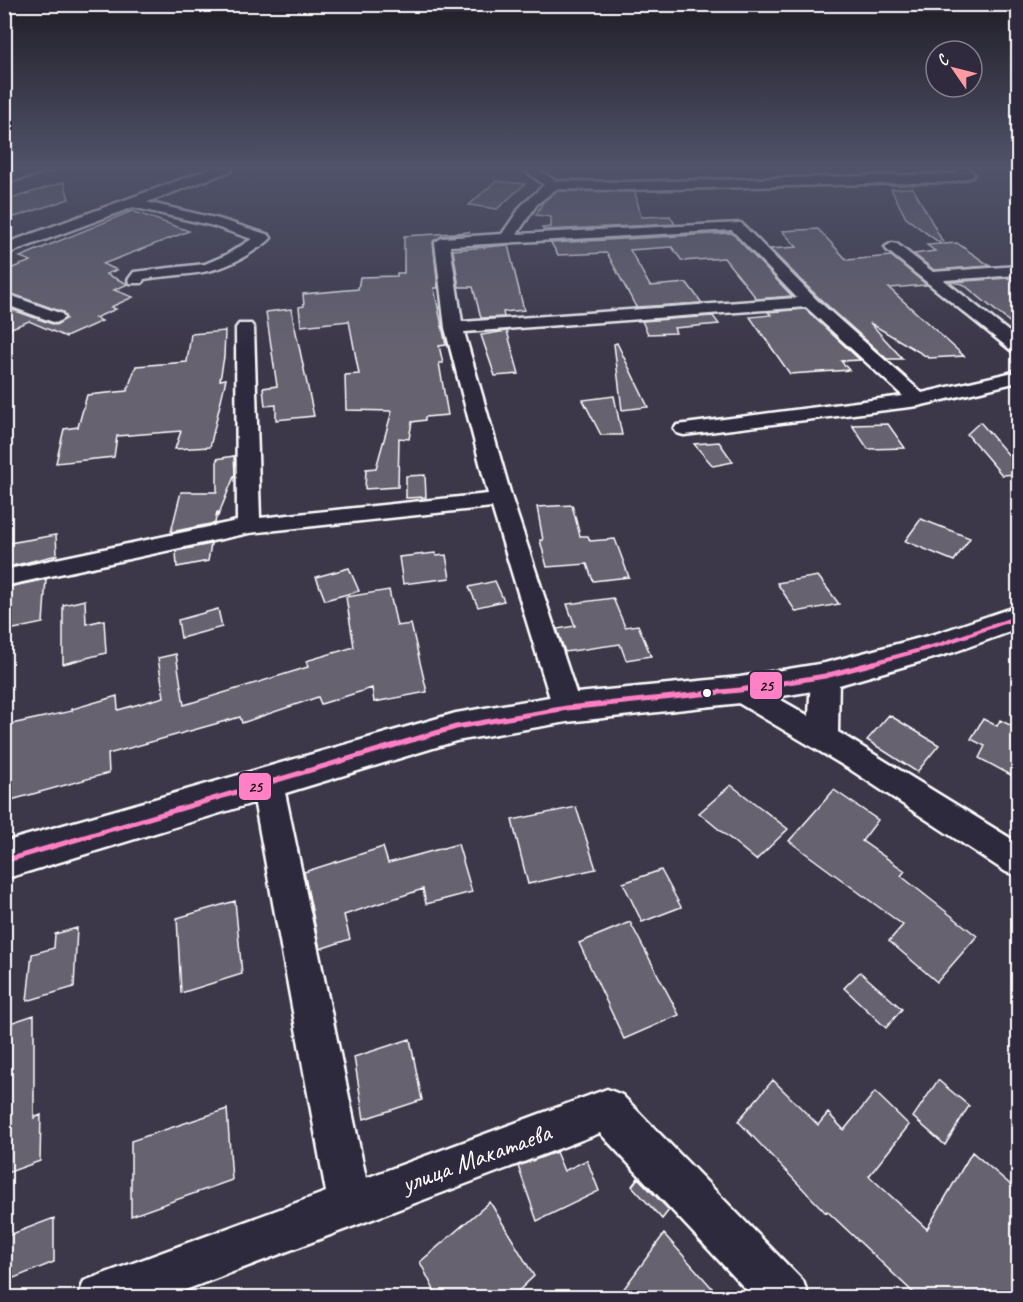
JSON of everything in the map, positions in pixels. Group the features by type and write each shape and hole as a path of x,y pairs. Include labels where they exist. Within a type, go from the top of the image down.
{"main road":[{"path":"4,250 61,229"},
{"path":"4,861 456,727 567,708 740,690 825,676 942,644 1018,617"}],"street":[{"path":"136,280 139,275 180,273 219,265 264,238 235,229"},
{"path":"507,238 512,229"},
{"path":"567,708 501,499 454,328 442,242 683,229"},
{"path":"739,229 810,302 918,400"},
{"path":"892,247 1018,347"},
{"path":"928,277 1018,270"},
{"path":"4,298 56,318"},
{"path":"454,328 810,302"},
{"path":"245,328 249,526"},
{"path":"684,429 918,400 1018,377"},
{"path":"4,578 249,526 501,499"},
{"path":"823,738 825,676"},
{"path":"740,690 823,738 1018,861"},
{"path":"267,783 350,1205"},
{"name":"улица Макатаева","path":"101,1298 607,1110 786,1298"}],"building":[{"path":"89,229 183,229 189,231 103,264 117,270 106,274 128,284 114,290 133,297 111,307 116,309 95,318 102,321 66,337 29,321 4,331 4,307 55,325 66,319 63,312 4,291 4,271 31,261 20,257"},
{"path":"818,229 847,260 891,256 927,285 889,288 964,356 929,358 870,323 903,359 887,359 818,297 770,249 797,247 782,231"},
{"path":"920,229 936,229 944,244 957,243 990,266 934,270 914,254 935,251 927,245 941,244"},
{"path":"470,232 442,236 433,242 438,288 434,288 446,345 439,346 443,363 439,363 448,415 425,417 425,420 412,422 409,439 399,438 398,487 365,489 366,469 376,468 392,411 346,410 345,375 359,374 349,321 301,326 299,307 304,306 303,294 358,289 360,277 397,276 397,273 404,273 404,236"},
{"path":"732,233 792,296 757,299 724,258 682,261 672,247 630,250 650,286 687,283 702,303 636,307 607,253 558,255 551,243"},
{"path":"508,245 524,310 503,312 504,317 481,318 473,287 459,287 453,250"},
{"path":"1008,278 1018,285 1018,329 963,284 950,282"},
{"path":"291,309 314,416 276,420 276,405 265,406 263,388 277,386 266,312"},
{"path":"805,309 860,360 841,361 849,370 790,374 750,317 771,315 768,312"},
{"path":"713,316 719,324 674,328 676,333 648,334 642,321"},
{"path":"225,331 220,380 226,379 210,447 175,449 181,431 117,436 114,457 56,463 64,429 78,427 87,395 127,391 136,366 187,362 191,334"},
{"path":"507,331 519,374 495,376 481,335"},
{"path":"617,343 648,407 622,410 614,344"},
{"path":"614,396 622,435 601,435 583,400"},
{"path":"980,422 1018,466 1018,474 1002,475 967,434"},
{"path":"888,424 905,448 868,449 852,425"},
{"path":"719,442 733,462 713,466 694,444"},
{"path":"234,456 235,474 218,516 217,512 215,523 171,532 181,492 217,492 217,459"},
{"path":"425,475 426,497 406,498 406,476"},
{"path":"572,505 580,536 588,536 590,541 615,539 629,577 593,581 587,564 547,567 540,540 543,540 537,507"},
{"path":"921,519 970,538 954,561 905,541"},
{"path":"56,535 57,555 4,568 4,544"},
{"path":"211,544 208,561 177,567 176,551"},
{"path":"435,553 436,556 446,555 450,578 403,584 399,557"},
{"path":"349,568 359,591 325,600 316,577"},
{"path":"818,576 839,604 796,612 777,583"},
{"path":"46,579 43,623 4,631 9,587"},
{"path":"495,581 504,601 478,607 469,587"},
{"path":"389,590 397,626 411,624 427,692 374,702 372,688 321,704 318,697 242,723 240,717 108,754 109,773 4,802 4,742 7,725 72,711 72,709 117,696 118,710 164,697 158,658 176,654 184,705 308,667 306,661 354,647 346,597"},
{"path":"613,598 625,627 638,625 651,656 626,660 620,644 565,652 557,629 575,626 567,604"},
{"path":"85,600 86,624 104,620 106,653 63,664 63,605"},
{"path":"218,609 222,627 181,638 178,620"},
{"path":"889,715 939,745 917,772 867,740"},
{"path":"983,719 997,726 1000,720 1018,729 1018,779 979,758 985,746 971,739"},
{"path":"731,785 788,829 756,860 699,813"},
{"path":"834,790 878,820 862,841 905,871 901,876 977,936 937,982 889,941 903,925 789,841"},
{"path":"576,807 596,869 528,884 512,820"},
{"path":"458,844 472,892 426,904 423,889 344,915 350,939 320,949 304,872 383,847 388,863"},
{"path":"661,870 681,907 642,922 623,883"},
{"path":"235,901 242,974 181,993 177,918"},
{"path":"630,922 679,1015 624,1039 579,943"},
{"path":"77,928 74,987 27,1001 32,954 54,948 55,934"},
{"path":"860,972 902,1009 886,1028 844,988"},
{"path":"34,1015 34,1118 41,1115 40,1161 4,1174 4,1025"},
{"path":"410,1039 422,1100 364,1119 354,1057"},
{"path":"773,1080 818,1125 828,1113 844,1130 875,1092 909,1125 869,1176 927,1229 972,1152 1018,1191 1018,1290 1014,1298 919,1298 827,1211 826,1213 738,1121"},
{"path":"938,1080 969,1106 945,1145 913,1117"},
{"path":"227,1109 232,1180 131,1216 131,1141"},
{"path":"556,1152 564,1171 587,1160 599,1191 537,1221 518,1166"},
{"path":"638,1178 669,1210 662,1219 632,1186"},
{"path":"490,1202 534,1276 511,1298 438,1298 420,1262"},
{"path":"54,1218 54,1262 4,1282 4,1237"},
{"path":"664,1234 721,1298 617,1298"}],"transit line":[{"name":"25","path":"4,861 456,727 567,708 740,690 825,676 942,644 1018,617"}]}
